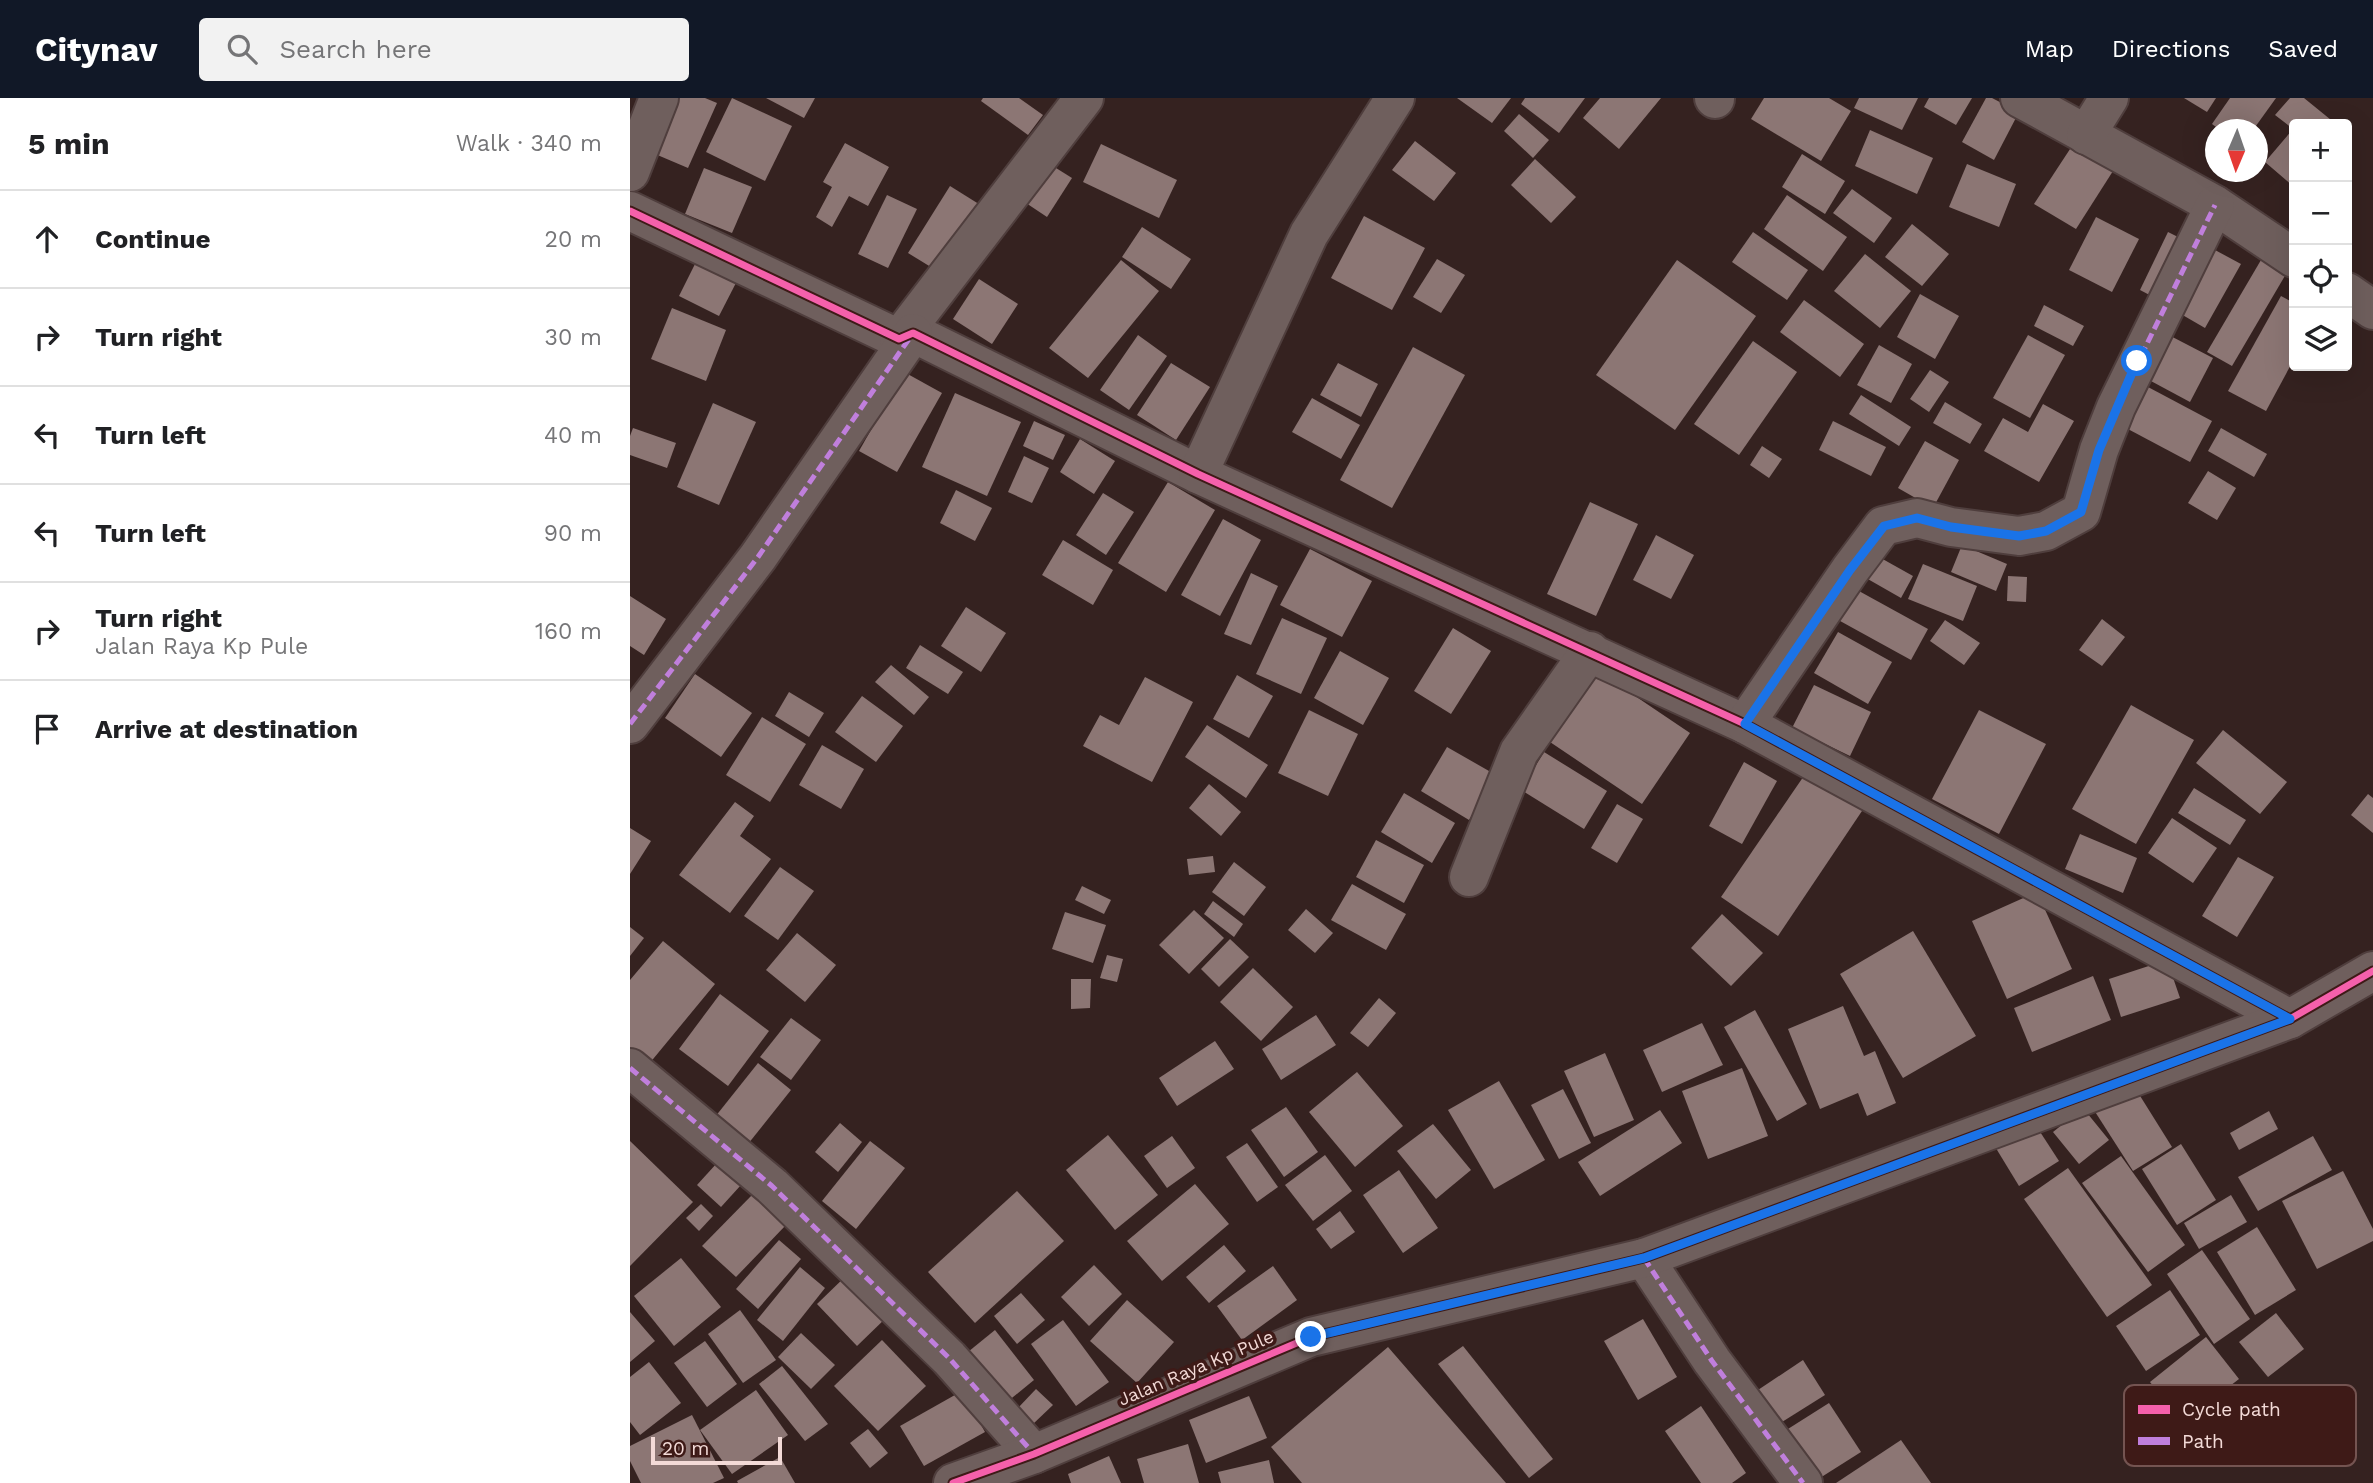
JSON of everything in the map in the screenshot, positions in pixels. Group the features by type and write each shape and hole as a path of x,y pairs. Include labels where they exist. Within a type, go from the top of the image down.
{"street":[{"path":"630,172 659,98"},
{"path":"630,724 758,557 906,336 1084,98"},
{"path":"1198,474 1309,234 1395,98"},
{"path":"2020,98 2215,205 2289,254"},
{"path":"2086,135 2109,98"},
{"path":"1745,724 1850,570 1884,526 1917,518 1951,527 2019,536 2046,531 2081,512 2099,450 2116,407 2215,205"},
{"path":"630,211 1745,724 2290,1019"},
{"path":"2352,295 2373,310"},
{"path":"1469,877 1519,752 1590,651"},
{"name":"Jalan Raya Kp Pule","path":"953,1483 1034,1454 1311,1337 1644,1258 2290,1019 2373,971"},
{"path":"630,1068 772,1186 949,1358 1034,1454"},
{"path":"1644,1258 1713,1361 1803,1483"}],"building":[{"path":"672,98 705,98 717,103 688,168 648,151"},
{"path":"732,98 792,126 765,181 706,152"},
{"path":"766,98 815,98 804,118"},
{"path":"983,98 1019,98 1043,115 1028,135 981,101"},
{"path":"1457,98 1511,98 1492,123"},
{"path":"1525,98 1585,98 1559,133 1521,104"},
{"path":"1600,98 1661,98 1619,149 1583,118"},
{"path":"1764,98 1829,98 1851,111 1821,161 1751,119"},
{"path":"1859,98 1918,98 1902,130 1854,108"},
{"path":"1929,98 1972,98 1956,125 1924,107"},
{"path":"1986,98 1992,98 2019,112 1994,160 1962,142"},
{"path":"2184,98 2216,98 2207,112"},
{"path":"2230,98 2276,98 2261,119 2215,119"},
{"path":"2290,98 2304,98 2330,119 2289,119 2289,126 2275,115"},
{"path":"1519,114 1549,140 1533,158 1504,131"},
{"path":"1870,130 1933,158 1917,194 1855,166"},
{"path":"2289,134 2289,183 2268,165 2268,158"},
{"path":"1415,141 1456,173 1434,201 1392,170"},
{"path":"845,143 889,167 868,206 849,196 832,227 816,217 832,187 823,182"},
{"path":"1101,144 1177,180 1159,218 1083,182"},
{"path":"2072,146 2113,171 2076,229 2034,204"},
{"path":"1802,154 1845,181 1825,214 1782,187"},
{"path":"1535,159 1576,197 1551,223 1511,185"},
{"path":"1048,163 1072,178 1047,217 1023,201"},
{"path":"1967,164 2016,184 1999,227 1949,207"},
{"path":"704,168 752,187 732,233 685,214"},
{"path":"950,186 982,206 939,272 908,253"},
{"path":"1852,189 1892,218 1874,243 1833,213"},
{"path":"887,195 917,209 888,268 858,254"},
{"path":"1787,195 1847,237 1823,271 1764,229"},
{"path":"1364,216 1425,248 1392,310 1331,278"},
{"path":"2096,217 2139,239 2112,292 2069,270"},
{"path":"1912,224 1949,254 1922,286 1885,257"},
{"path":"1142,227 1191,259 1171,289 1122,257"},
{"path":"1753,232 1808,270 1787,300 1732,262"},
{"path":"2168,232 2190,243 2161,301 2140,290"},
{"path":"2202,243 2241,264 2205,328 2167,306"},
{"path":"1865,254 1911,291 1880,328 1834,291"},
{"path":"698,258 738,279 719,316 679,296"},
{"path":"1437,259 1465,275 1441,313 1413,297"},
{"path":"1121,260 1159,291 1088,378 1049,348"},
{"path":"1677,260 1756,316 1675,430 1596,375"},
{"path":"2261,260 2286,274 2232,366 2207,352"},
{"path":"979,279 1018,304 992,344 953,319"},
{"path":"1920,294 1959,316 1935,359 1897,337"},
{"path":"2281,296 2289,300 2289,368 2266,411 2228,391"},
{"path":"1804,300 1864,344 1840,377 1780,332"},
{"path":"2044,305 2084,326 2073,346 2034,326"},
{"path":"672,308 726,330 706,381 651,359"},
{"path":"2159,330 2213,358 2190,402 2136,373"},
{"path":"1138,335 1167,356 1129,410 1100,390"},
{"path":"2028,335 2065,355 2030,418 1993,398"},
{"path":"1753,341 1797,372 1739,455 1694,424"},
{"path":"1879,345 1912,364 1891,403 1857,385"},
{"path":"1413,347 1465,375 1392,508 1340,480"},
{"path":"1171,363 1210,387 1176,440 1137,415"},
{"path":"1338,363 1378,384 1361,417 1320,395"},
{"path":"1930,370 1949,382 1929,412 1910,399"},
{"path":"904,372 942,393 897,472 859,451"},
{"path":"2148,387 2212,421 2190,462 2126,428"},
{"path":"955,393 1021,422 987,496 922,467"},
{"path":"1861,395 1911,427 1899,446 1849,414"},
{"path":"1312,398 1360,425 1341,459 1292,432"},
{"path":"1945,402 1982,424 1970,444 1933,423"},
{"path":"713,403 756,422 719,505 677,487"},
{"path":"2043,404 2074,421 2039,482 1984,451 2003,418 2028,432"},
{"path":"1034,421 1065,435 1053,460 1023,446"},
{"path":"1833,421 1886,447 1871,476 1819,450"},
{"path":"633,428 676,443 667,468 630,455"},
{"path":"2221,428 2267,454 2254,477 2208,451"},
{"path":"1080,439 1115,461 1094,494 1060,472"},
{"path":"1925,441 1959,460 1933,508 1898,488"},
{"path":"1762,446 1782,459 1769,478 1750,465"},
{"path":"1024,456 1049,468 1032,503 1008,492"},
{"path":"2208,471 2236,488 2217,520 2188,503"},
{"path":"1168,482 1215,510 1166,592 1118,563"},
{"path":"956,490 992,508 975,541 940,523"},
{"path":"1103,493 1134,512 1106,555 1076,535"},
{"path":"1590,502 1638,524 1596,616 1547,594"},
{"path":"1223,519 1261,540 1220,616 1181,595"},
{"path":"1656,535 1694,555 1671,599 1633,580"},
{"path":"1063,540 1113,570 1093,605 1042,575"},
{"path":"1962,545 2007,564 1996,591 1951,572"},
{"path":"1310,549 1372,581 1342,637 1280,605"},
{"path":"1879,557 1913,576 1901,598 1866,578"},
{"path":"1923,564 1977,586 1963,621 1908,599"},
{"path":"1251,573 1278,586 1251,645 1224,634"},
{"path":"2008,576 2027,577 2026,602 2007,601"},
{"path":"1848,585 1928,629 1911,660 1831,616"},
{"path":"630,596 666,619 644,655 630,646"},
{"path":"966,607 1006,633 981,672 941,646"},
{"path":"1282,618 1327,638 1301,694 1256,674"},
{"path":"2102,619 2125,637 2102,666 2079,650"},
{"path":"1945,620 1980,643 1964,665 1930,641"},
{"path":"1453,628 1491,651 1451,714 1414,691"},
{"path":"1838,632 1892,662 1868,704 1814,673"},
{"path":"920,645 963,672 948,694 906,668"},
{"path":"1340,651 1389,678 1363,725 1314,698"},
{"path":"891,665 929,697 914,715 875,682"},
{"path":"1598,671 1690,733 1642,804 1550,742"},
{"path":"695,674 752,713 721,757 665,718"},
{"path":"1237,675 1273,696 1249,738 1213,719"},
{"path":"1145,677 1193,702 1152,782 1083,746 1100,715 1119,725"},
{"path":"1814,685 1871,712 1850,756 1792,728"},
{"path":"789,692 824,713 809,737 775,716"},
{"path":"862,696 903,726 876,762 835,732"},
{"path":"2131,705 2194,740 2136,844 2072,809"},
{"path":"1309,710 1358,734 1328,796 1278,773"},
{"path":"1979,710 2046,744 1999,834 1932,799"},
{"path":"762,717 806,744 770,802 726,775"},
{"path":"1207,725 1268,765 1246,798 1185,757"},
{"path":"2223,730 2287,782 2260,814 2196,763"},
{"path":"822,745 864,769 841,809 799,785"},
{"path":"1447,747 1496,775 1469,820 1421,791"},
{"path":"1544,752 1607,791 1584,829 1521,790"},
{"path":"1744,762 1777,781 1742,844 1709,826"},
{"path":"1810,767 1866,805 1778,936 1721,897"},
{"path":"1209,784 1241,812 1221,836 1189,808"},
{"path":"2194,788 2246,820 2230,845 2178,813"},
{"path":"1404,793 1455,823 1432,863 1381,832"},
{"path":"2368,794 2373,798 2373,833 2351,815"},
{"path":"735,802 754,816 740,836 771,859 730,913 679,875"},
{"path":"1617,804 1643,819 1617,863 1591,848"},
{"path":"2172,818 2217,848 2193,883 2148,853"},
{"path":"630,828 651,841 630,874"},
{"path":"2080,834 2137,858 2123,893 2065,869"},
{"path":"1376,840 1424,865 1404,903 1356,877"},
{"path":"1213,856 1215,872 1189,875 1187,859"},
{"path":"2238,857 2274,877 2237,937 2202,916"},
{"path":"1234,862 1266,887 1244,916 1212,892"},
{"path":"780,867 814,891 778,940 744,916"},
{"path":"1352,884 1406,914 1386,950 1331,920"},
{"path":"1082,886 1111,900 1104,914 1075,900"},
{"path":"2037,892 2072,969 2007,999 1972,921"},
{"path":"1213,901 1243,924 1234,937 1204,914"},
{"path":"1306,909 1333,933 1315,953 1288,930"},
{"path":"1194,910 1224,938 1189,974 1159,945"},
{"path":"1065,912 1106,925 1093,963 1052,949"},
{"path":"1722,914 1763,953 1731,986 1691,948"},
{"path":"630,927 644,938 630,956"},
{"path":"1913,931 1976,1036 1903,1078 1840,974"},
{"path":"797,933 836,965 805,1002 766,970"},
{"path":"1230,939 1249,957 1219,987 1201,969"},
{"path":"663,941 715,984 649,1064 630,1048 630,980"},
{"path":"1107,955 1123,959 1117,982 1100,978"},
{"path":"2167,960 2180,998 2121,1017 2109,979"},
{"path":"1253,968 1293,1007 1261,1041 1220,1002"},
{"path":"2093,976 2111,1020 2032,1052 2014,1008"},
{"path":"1071,979 1091,979 1090,1008 1071,1009"},
{"path":"720,994 769,1031 728,1086 679,1049"},
{"path":"1379,998 1396,1013 1368,1047 1350,1033"},
{"path":"1843,1006 1864,1056 1875,1051 1896,1103 1867,1116 1858,1093 1820,1109 1788,1029"},
{"path":"1755,1010 1807,1104 1777,1121 1724,1027"},
{"path":"1316,1015 1336,1045 1281,1080 1262,1049"},
{"path":"791,1018 821,1040 791,1080 760,1057"},
{"path":"1702,1023 1723,1065 1662,1092 1643,1050"},
{"path":"1215,1041 1234,1069 1177,1106 1159,1078"},
{"path":"1605,1053 1634,1120 1594,1137 1564,1071"},
{"path":"758,1063 791,1090 740,1154 707,1127"},
{"path":"1742,1068 1768,1136 1708,1159 1682,1091"},
{"path":"1357,1072 1403,1126 1355,1167 1309,1112"},
{"path":"1499,1081 1545,1160 1494,1189 1448,1110"},
{"path":"2132,1083 2172,1147 2133,1171 2092,1107"},
{"path":"1563,1089 1591,1143 1559,1159 1531,1105"},
{"path":"1286,1107 1318,1152 1284,1177 1251,1130"},
{"path":"2083,1108 2109,1140 2079,1164 2053,1132"},
{"path":"1660,1110 1682,1143 1600,1196 1578,1162"},
{"path":"2269,1111 2278,1129 2239,1150 2230,1133"},
{"path":"2033,1121 2059,1161 2019,1186 1994,1145"},
{"path":"840,1123 862,1142 838,1172 815,1152"},
{"path":"1433,1124 1471,1170 1436,1199 1397,1151"},
{"path":"1108,1135 1158,1195 1115,1230 1066,1170"},
{"path":"1172,1136 1195,1168 1167,1188 1144,1156"},
{"path":"2313,1136 2332,1170 2258,1211 2238,1177"},
{"path":"630,1141 693,1202 630,1266"},
{"path":"870,1141 905,1168 856,1229 822,1201"},
{"path":"1247,1143 1278,1187 1257,1202 1226,1157"},
{"path":"2181,1144 2216,1200 2177,1225 2142,1169"},
{"path":"1325,1155 1352,1191 1313,1221 1285,1185"},
{"path":"2121,1156 2185,1245 2148,1272 2082,1183"},
{"path":"717,1163 741,1185 721,1207 697,1185"},
{"path":"2068,1168 2152,1285 2107,1317 2024,1199"},
{"path":"1399,1170 1438,1228 1403,1253 1363,1195"},
{"path":"2343,1171 2373,1229 2373,1241 2317,1269 2282,1201"},
{"path":"1195,1184 1229,1224 1162,1281 1127,1241"},
{"path":"1017,1191 1064,1241 975,1323 928,1272"},
{"path":"753,1194 786,1225 736,1277 702,1246"},
{"path":"2231,1195 2247,1222 2199,1249 2184,1223"},
{"path":"701,1204 713,1216 699,1231 686,1218"},
{"path":"1340,1211 1355,1232 1331,1249 1316,1229"},
{"path":"2257,1227 2296,1290 2255,1315 2217,1252"},
{"path":"779,1240 801,1259 758,1309 736,1289"},
{"path":"1224,1245 1246,1271 1209,1303 1186,1277"},
{"path":"2202,1250 2250,1319 2214,1344 2167,1274"},
{"path":"681,1258 721,1307 674,1346 634,1296"},
{"path":"1094,1265 1122,1294 1089,1326 1061,1297"},
{"path":"1273,1266 1297,1300 1242,1340 1217,1306"},
{"path":"800,1267 825,1288 783,1341 757,1320"},
{"path":"849,1273 889,1315 857,1346 817,1304"},
{"path":"2170,1290 2200,1335 2146,1371 2116,1326"},
{"path":"1021,1293 1045,1320 1017,1344 994,1316"},
{"path":"1127,1300 1174,1342 1137,1383 1090,1341"},
{"path":"740,1310 776,1360 743,1383 708,1334"},
{"path":"630,1312 655,1341 630,1362"},
{"path":"2276,1313 2304,1349 2268,1377 2239,1342"},
{"path":"1643,1319 1677,1377 1638,1400 1604,1341"},
{"path":"1063,1320 1109,1382 1076,1406 1031,1344"},
{"path":"995,1330 1034,1380 1002,1406 963,1356"},
{"path":"801,1333 835,1365 811,1389 778,1357"},
{"path":"2206,1337 2239,1379 2231,1385 2152,1385 2150,1382"},
{"path":"882,1340 926,1386 878,1431 834,1386"},
{"path":"705,1341 737,1384 707,1407 674,1363"},
{"path":"1463,1346 1553,1459 1529,1478 1438,1364"},
{"path":"1388,1347 1506,1483 1302,1483 1271,1447"},
{"path":"1803,1360 1825,1395 1774,1427 1752,1394"},
{"path":"649,1362 681,1403 640,1435 630,1422 630,1377"},
{"path":"782,1366 828,1424 805,1441 759,1384"},
{"path":"1036,1389 1053,1405 1033,1424 1017,1409"},
{"path":"756,1390 788,1435 732,1474 700,1430"},
{"path":"962,1391 985,1432 924,1466 900,1426"},
{"path":"1249,1396 1267,1438 1206,1463 1189,1420"},
{"path":"1829,1403 1861,1452 1812,1483 1780,1434"},
{"path":"1701,1406 1746,1473 1732,1483 1701,1483 1665,1431"},
{"path":"692,1415 724,1478 713,1483 641,1483 630,1461 630,1446"},
{"path":"868,1429 888,1453 870,1468 850,1443"},
{"path":"1901,1440 1931,1483 1836,1483"},
{"path":"1188,1444 1199,1483 1144,1483 1137,1459"},
{"path":"1109,1456 1121,1483 1071,1483 1068,1474"},
{"path":"780,1457 795,1483 738,1483 737,1481"},
{"path":"1269,1460 1274,1483 1221,1483 1218,1472"}],"marked path":[{"path":"1745,724 1883,526 1917,518 1951,527 2019,536 2046,531 2081,512 2099,450 2116,407 2215,205"},
{"path":"630,724 758,557 911,336"},
{"path":"630,1068 772,1186 949,1358 1034,1454"},
{"path":"1644,1258 1712,1361 1803,1483"}],"cycle path":[{"path":"630,211 899,339 913,333 1198,474 1745,724 2290,1019"},
{"path":"953,1483 1034,1454 1311,1337 1644,1258 2290,1019 2373,971"}],"route":[{"path":"1311,1337 1644,1258 2290,1019 1745,724 1850,570 1884,526 1917,518 1951,527 2019,536 2046,531 2081,512 2099,450 2137,361"}]}
